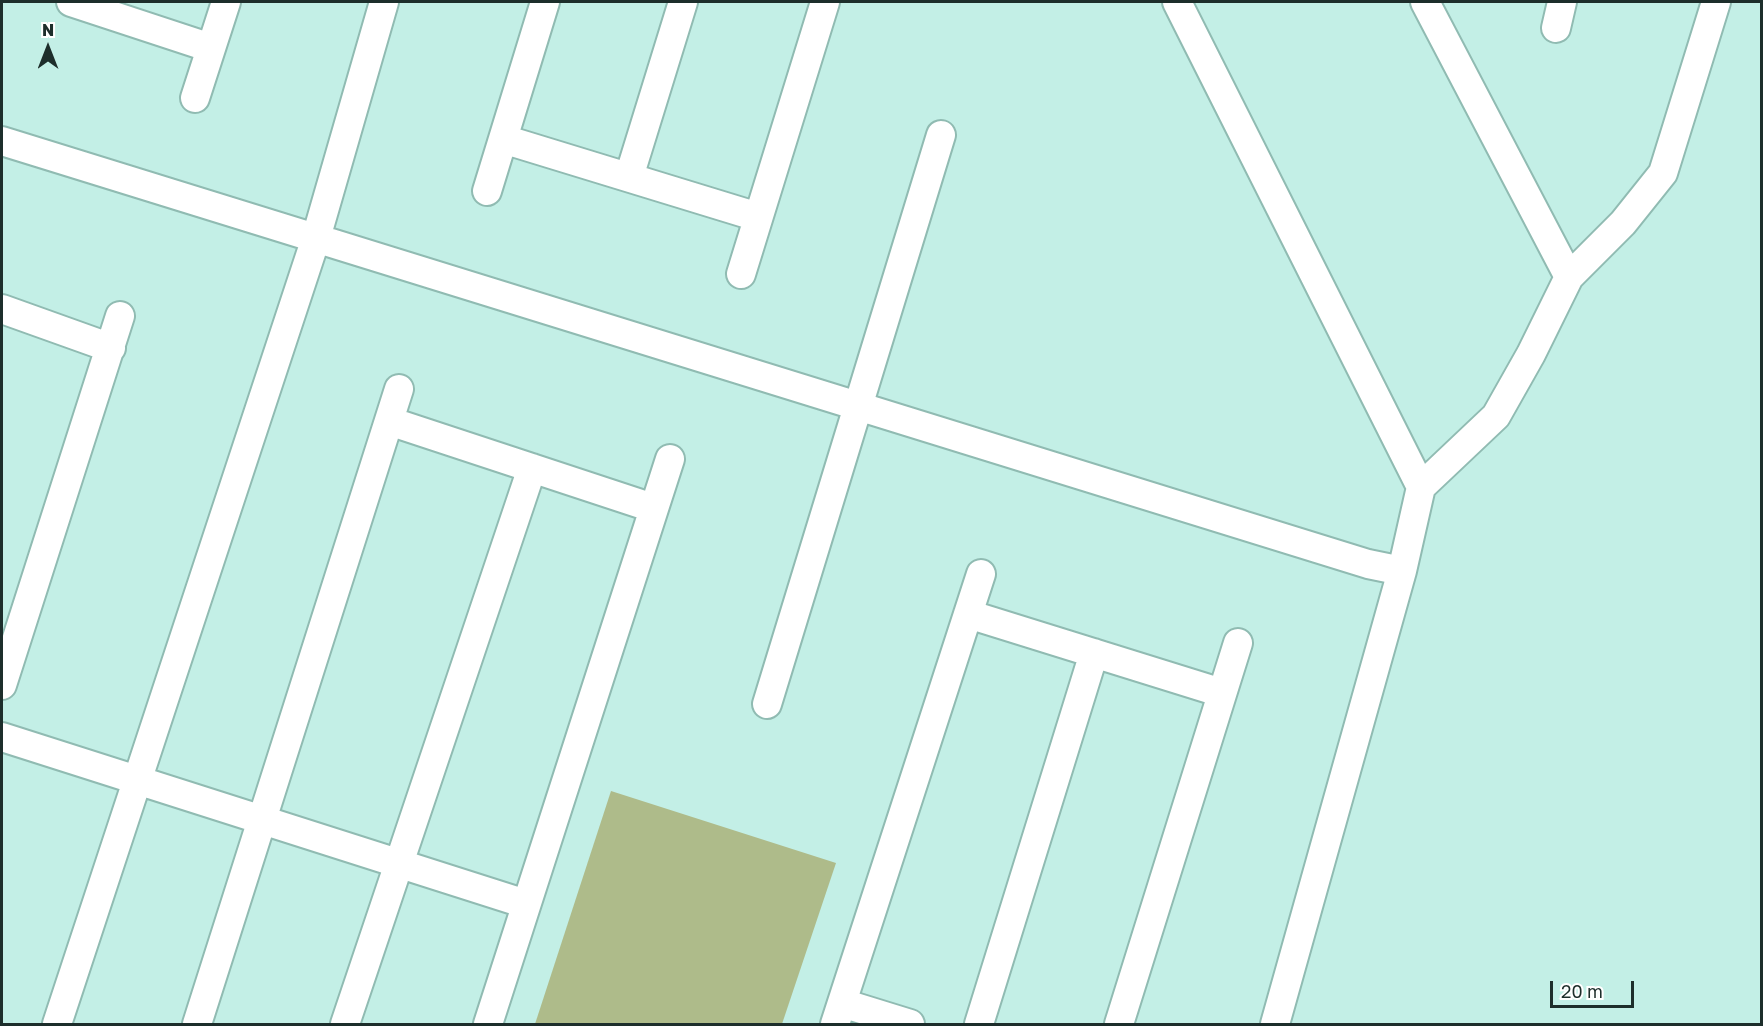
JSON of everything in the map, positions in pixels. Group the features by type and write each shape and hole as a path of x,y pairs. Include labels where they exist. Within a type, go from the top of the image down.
{"street":[{"path":"195,98 226,2"},
{"path":"57,1024 316,238 384,2"},
{"path":"487,191 545,2"},
{"path":"629,177 683,2"},
{"path":"741,274 825,2"},
{"path":"1177,2 1421,487"},
{"path":"1425,2 1569,277"},
{"path":"1275,1024 1402,571 1421,487 1496,416 1531,354 1569,277 1623,223 1663,173 1716,2"},
{"path":"78,3 211,48"},
{"path":"767,704 941,135"},
{"path":"503,139 759,217"},
{"path":"2,141 1368,564 1402,571"},
{"path":"2,309 111,348"},
{"path":"2,685 120,316"},
{"path":"197,1024 399,389"},
{"path":"389,421 653,508"},
{"path":"488,1024 670,459"},
{"path":"345,1024 532,468"},
{"path":"910,1024 839,1014 981,574"},
{"path":"968,614 1222,693"},
{"path":"1119,1024 1238,643"},
{"path":"979,1024 1094,653"},
{"path":"2,737 526,904"}],"green space":[{"path":"611,791 836,863 782,1024 535,1024"}]}
